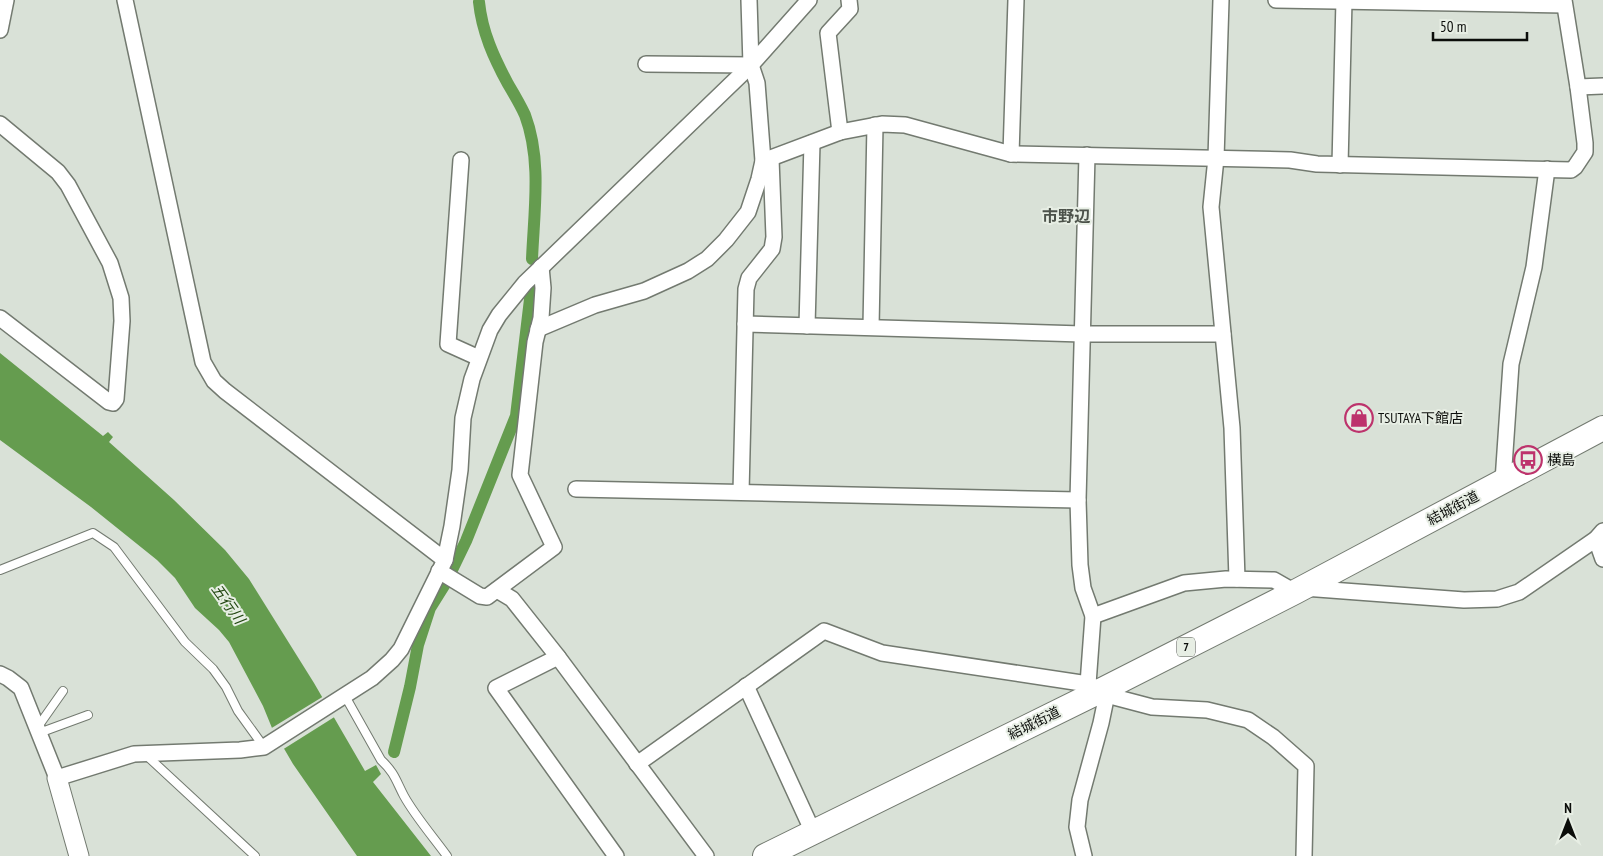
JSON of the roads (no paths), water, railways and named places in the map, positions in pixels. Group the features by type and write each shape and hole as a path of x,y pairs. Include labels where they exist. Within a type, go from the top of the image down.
{"main road":[{"name":"結城街道","path":"765,856 1299,590 1603,428"}],"street":[{"path":"0,30 6,0"},
{"path":"125,0 203,362 214,381 480,596 487,597 554,547 520,474 529,394 541,318 542,267"},
{"path":"741,492 746,284 772,249 774,237 757,83 751,66 749,0"},
{"path":"57,778 134,754 240,750 267,746 372,678 401,649 442,565 452,526 460,470 464,418 472,379 490,330 499,315 525,282 751,66 809,0"},
{"path":"840,132 828,33 850,9 849,0"},
{"path":"1011,154 1016,0"},
{"path":"1221,0 1216,158 1211,208 1232,428 1237,579"},
{"path":"538,329 595,305 644,291 688,271 707,259 726,240 748,212 767,160 840,132 875,125 905,124 1011,154 1290,160 1340,165 1571,170 1585,152 1578,87 1564,3 1276,0"},
{"path":"1340,165 1344,1"},
{"path":"646,64 751,66"},
{"path":"1578,87 1603,86"},
{"path":"0,124 58,172 68,185 113,271 121,298 122,321 116,399 113,403 109,402 0,318"},
{"path":"871,327 875,125"},
{"path":"807,326 812,143"},
{"path":"1084,856 1077,826 1080,800 1101,723 1093,616 1084,588 1080,565 1078,500 1087,155"},
{"path":"462,160 448,344 479,358"},
{"path":"1503,481 1511,364 1534,267 1547,169"},
{"path":"745,324 1082,334 1223,334"},
{"path":"576,489 1078,500"},
{"path":"1093,616 1184,583 1237,579 1274,580 1299,590 1464,600 1497,599 1519,592 1599,535 1603,558"},
{"path":"497,590 512,599 558,656 706,856"},
{"path":"637,764 824,631 882,653 1098,690 1152,707 1207,710 1248,720 1273,737 1306,766 1304,856"},
{"path":"558,656 496,688 616,856"},
{"path":"0,674 21,688 57,778 79,856"},
{"path":"746,686 814,832"}],"lane":[{"path":"0,570 93,533 114,547 185,642 213,669 226,687 238,711 267,746"},
{"path":"38,730 63,691"},
{"path":"341,699 381,760 389,768 404,796 448,856"},
{"path":"38,730 88,715"},
{"path":"145,753 256,856"}],"water":[{"name":"五行川","path":"0,353 103,436 108,432 113,437 109,442 174,500 225,550 249,579 314,683 365,771 376,765 381,774 373,782 431,856 357,856 293,764 272,728 263,706 229,642 195,608 175,578 157,560 91,507 0,440"}],"waterway":[{"path":"479,2 483,24 493,55 525,115 534,150 536,186 532,259"},
{"path":"452,570 466,541 516,416 531,291"},
{"path":"394,752 418,645 430,608 445,584"}],"place":[{"name":"TSUTAYA下館店","path":"1359,418"},
{"name":"横島","path":"1528,460"}],"district":[{"name":"市野辺","path":"1066,216"}]}
